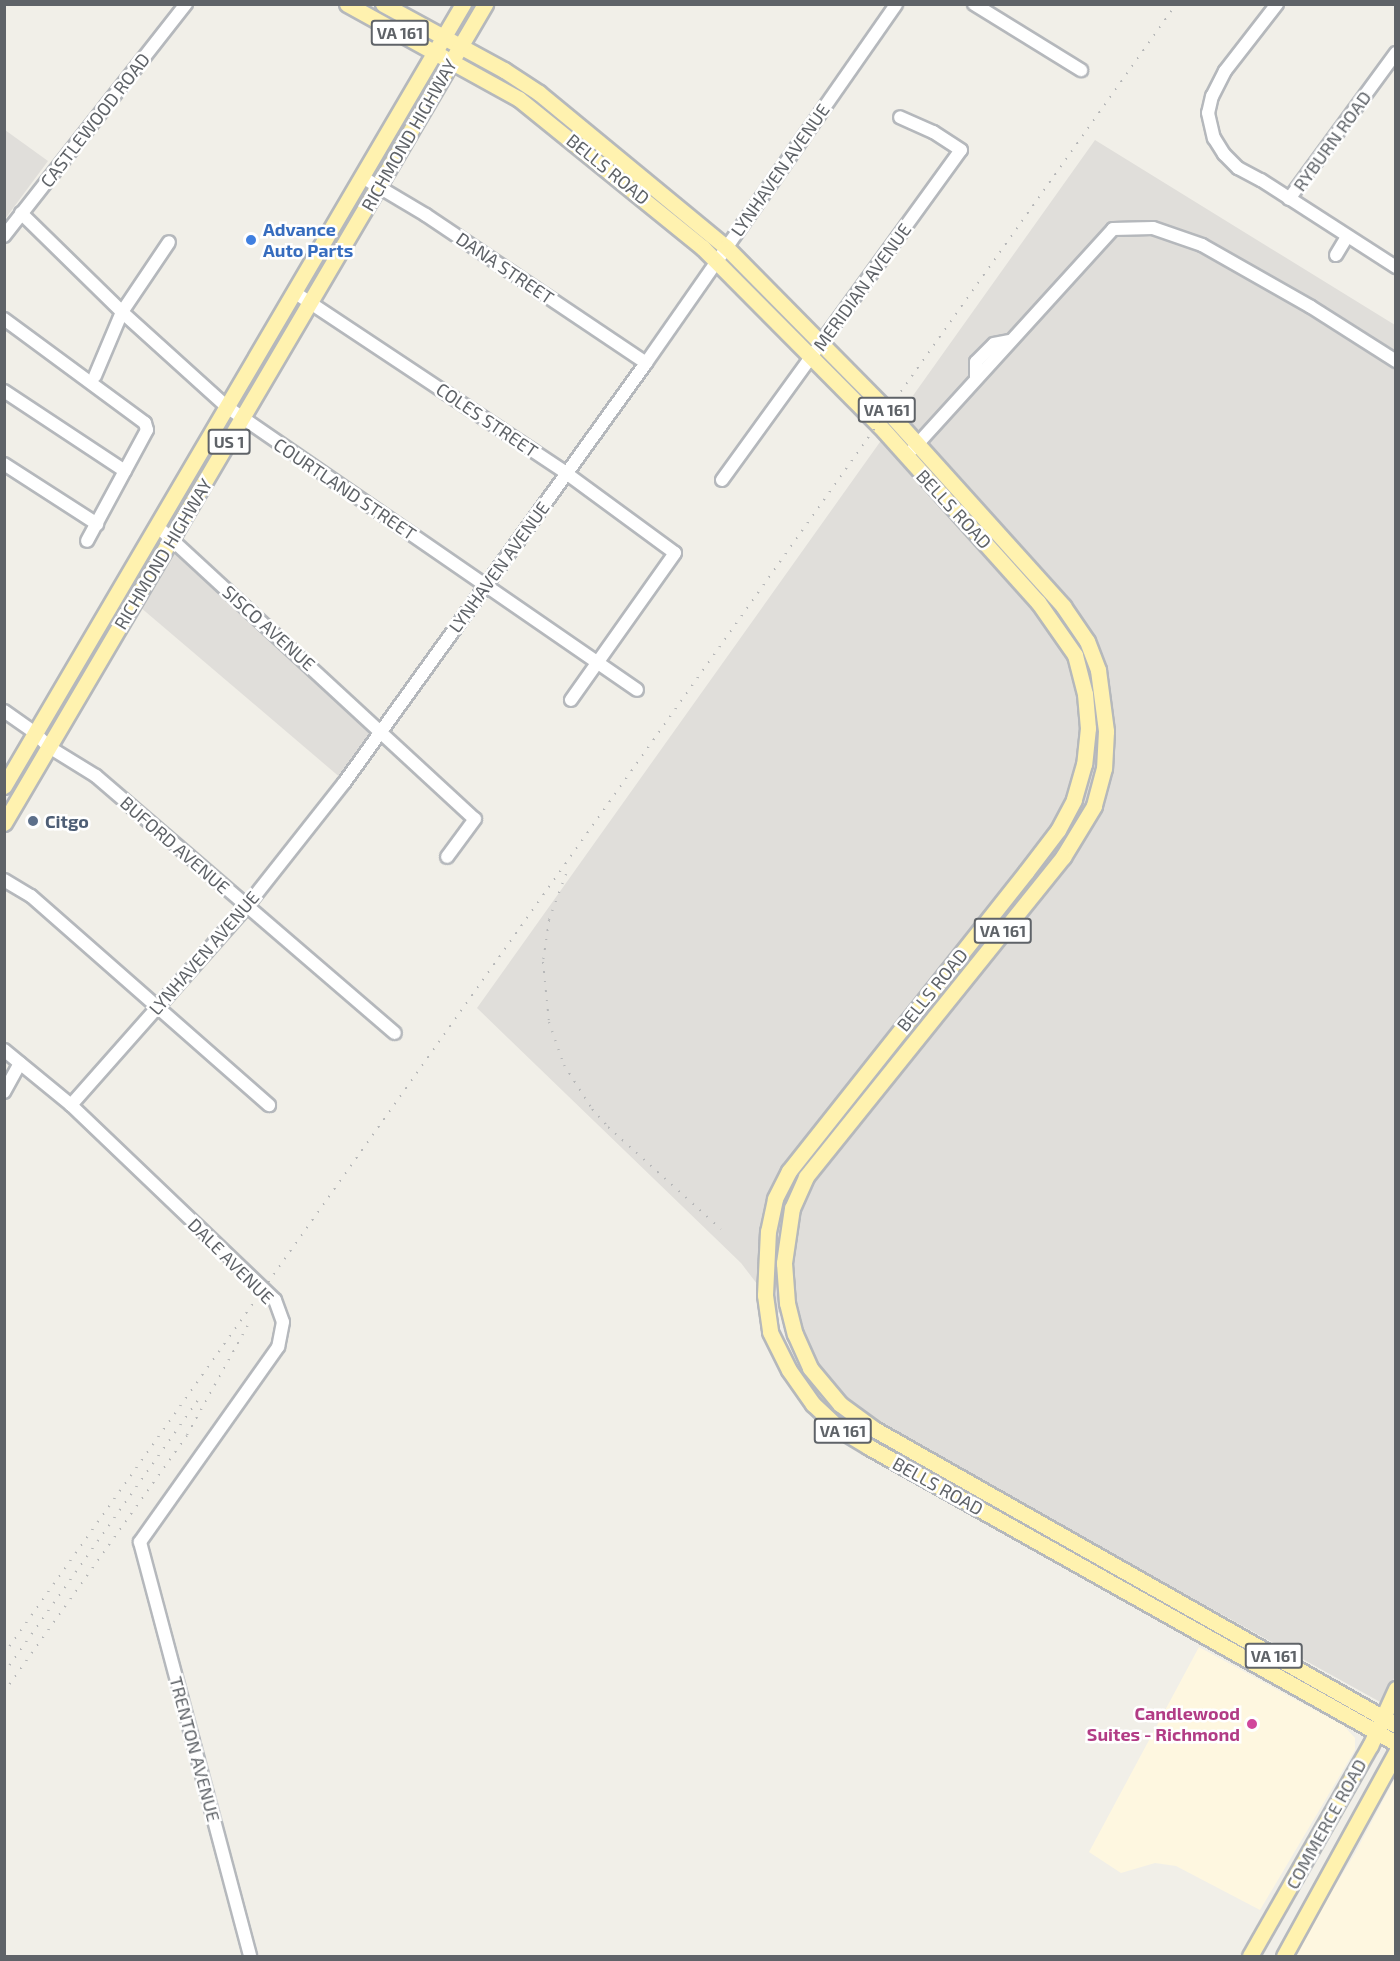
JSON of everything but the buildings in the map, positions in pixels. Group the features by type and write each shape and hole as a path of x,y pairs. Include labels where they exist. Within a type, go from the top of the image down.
{"main road":[{"name":"BELLS ROAD","path":"347,4 505,90 543,116 717,260 906,456 1010,558 1063,606 1087,641 1098,670 1106,731 1104,768 1094,806 1063,857 806,1177 792,1208 784,1263 787,1303 806,1359 824,1388 840,1404 874,1429 1389,1721"},
{"name":"BELLS ROAD","path":"382,4 461,46 539,93 726,247 822,343 917,444 1010,558 1075,655 1085,694 1089,728 1084,764 1074,800 1058,830 789,1171 776,1199 768,1231 765,1257 765,1295 770,1332 789,1370 813,1404 841,1430 1395,1743"},
{"name":"RICHMOND HIGHWAY","path":"4,786 463,4"},
{"name":"RICHMOND HIGHWAY","path":"4,823 485,4"},
{"path":"989,919 1003,931"},
{"path":"838,1108 853,1119"},
{"path":"936,1485 944,1469"},
{"path":"1158,1610 1166,1595"},
{"name":"COMMERCE ROAD","path":"1250,1956 1376,1733 1389,1721 1395,1689"},
{"name":"COMMERCE ROAD","path":"1284,1956 1395,1752"}],"street":[{"name":"CASTLEWOOD ROAD","path":"4,236 186,4"},
{"name":"LYNHAVEN AVENUE","path":"71,1105 246,907 344,783 646,363 896,4"},
{"path":"974,4 1081,70"},
{"path":"1277,4 1226,71 1212,96 1208,113 1214,138 1224,154 1238,168 1395,267"},
{"name":"RYBURN ROAD","path":"1292,201 1395,53"},
{"name":"MERIDIAN AVENUE","path":"722,480 961,150 933,132 900,117"},
{"name":"DANA STREET","path":"362,177 426,215 646,363"},
{"name":"COURTLAND STREET","path":"21,213 122,312 242,419 637,690"},
{"path":"906,456 976,377 976,362 994,344 1010,341 1113,229 1154,228 1202,245 1294,297 1395,361"},
{"path":"1336,255 1347,237"},
{"path":"95,376 122,312 169,242"},
{"name":"COLES STREET","path":"294,292 566,473 675,553 599,664"},
{"path":"4,319 145,423 147,430 87,541"},
{"path":"4,390 125,471"},
{"path":"4,465 97,524"},
{"name":"SISCO AVENUE","path":"157,526 475,819 447,857"},
{"path":"572,700 599,664"},
{"name":"BUFORD AVENUE","path":"4,711 35,733 49,747 96,776 395,1033"},
{"path":"4,880 31,896 269,1105"},
{"name":"DALE AVENUE","path":"4,1050 71,1105 275,1300 283,1322 278,1347 140,1542"},
{"path":"4,1092 20,1063"},
{"name":"TRENTON AVENUE","path":"140,1542 250,1956"}],"shaded area":[{"path":"5,130 48,161 5,219"},
{"path":"1095,140 1395,325 1396,1674 1382,1703 854,1411 741,1263 477,1008"},
{"path":"174,548 376,733 342,779 140,607"},
{"path":"1199,1647 1344,1726 1355,1738 1355,1750 1260,1910 1176,1866 1155,1863 1121,1873 1089,1852"},
{"path":"1395,1778 1395,1956 1292,1956 1354,1855"}],"railway":[{"path":"4,1654 1176,4"},
{"path":"566,874 549,920 543,962 549,1022 564,1065 592,1109 608,1127 721,1229"},
{"path":"4,1692 187,1435 248,1325"},
{"path":"4,1673 200,1397"}],"place":[{"name":"Advance Auto Parts","path":"251,240"},
{"name":"Citgo","path":"33,821"},
{"name":"Candlewood Suites - Richmond","path":"1252,1724"}]}
